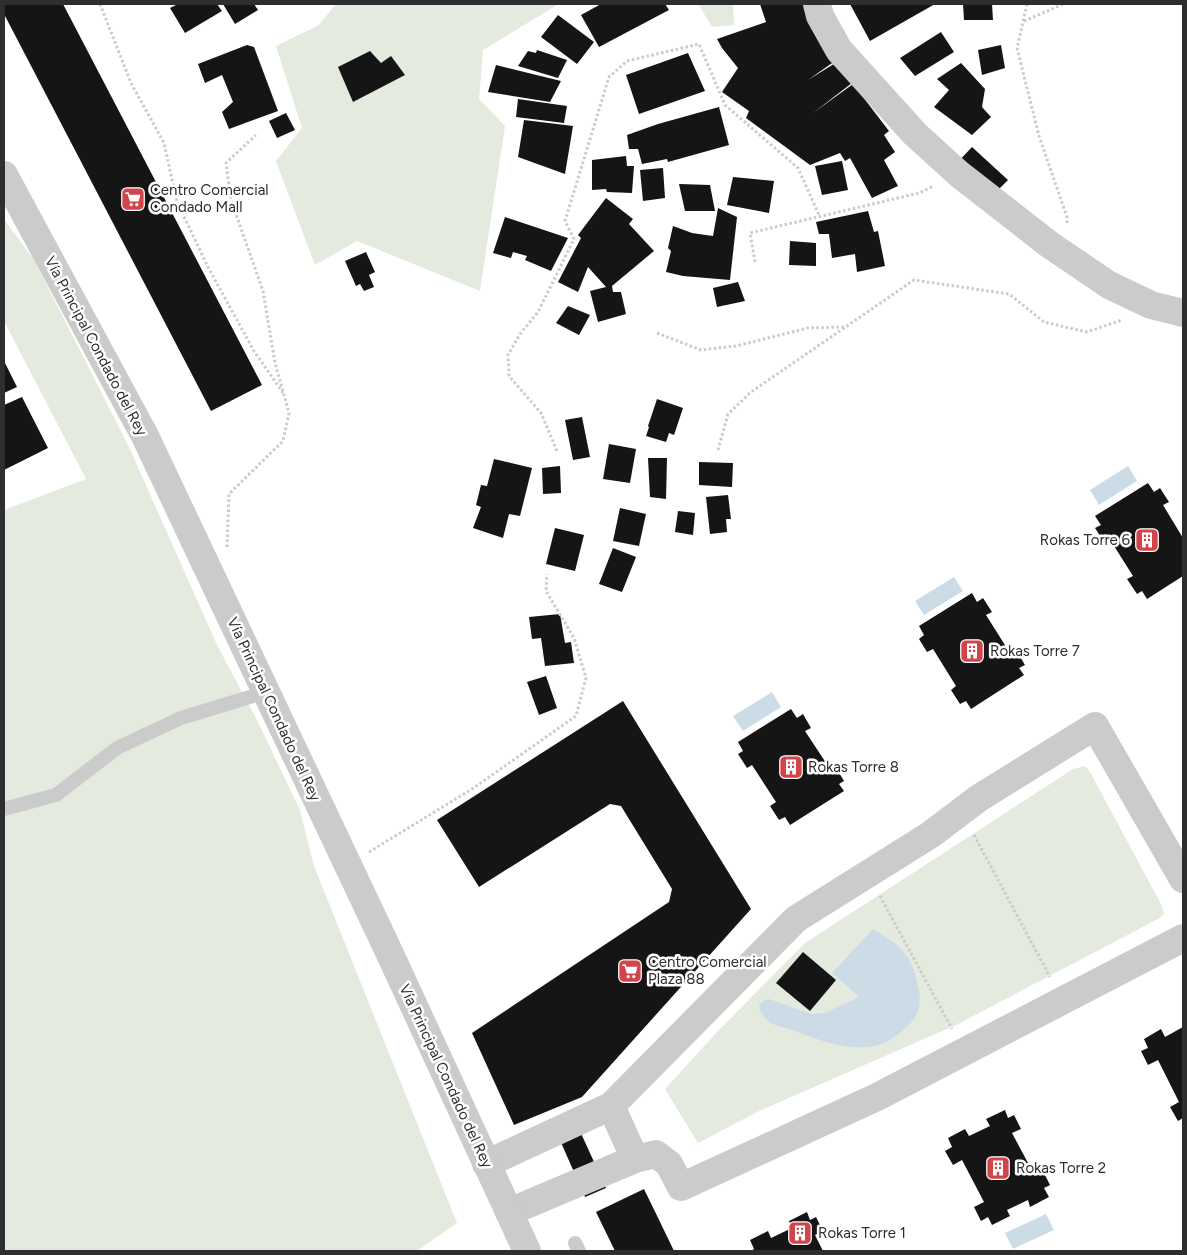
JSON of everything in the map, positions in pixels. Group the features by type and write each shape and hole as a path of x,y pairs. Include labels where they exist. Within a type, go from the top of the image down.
{"street":[{"path":"817,4 820,16 839,50 915,134 959,174 1067,257 1109,285 1151,305 1183,313"},
{"name":"Vía Principal Condado del Rey","path":"4,176 145,436 390,954 527,1251"},
{"path":"486,1164 611,1106 796,919 930,836 979,798 1095,726 1183,879"},
{"path":"508,1212 635,1158 656,1154 669,1164 681,1187 877,1097 1183,938"},
{"path":"611,1106 635,1158"}],"lane":[{"path":"4,809 56,795 117,748 181,718 266,692"}],"path":[{"path":"100,4 131,83 164,143 177,202 208,267 254,351 284,396"},
{"path":"1027,4 1017,48 1039,136 1067,217 1067,257"},
{"path":"1023,22 1063,4"},
{"path":"557,451 541,414 509,376 508,355 520,334 538,312 574,239 565,221 609,77 627,61 699,44 725,105 798,168 819,215"},
{"path":"211,576 228,545 229,494 283,441 289,413 275,363 263,292 230,200 226,163 256,135"},
{"path":"755,262 750,233 819,215 919,193 959,174"},
{"path":"718,450 728,414 751,392 914,280 1010,294 1044,322 1087,332 1131,318 1151,305"},
{"path":"657,333 701,350 736,346 808,328 846,327"},
{"path":"369,852 472,789 576,716 586,678 574,638 546,591 547,574"},
{"path":"972,830 1052,980"},
{"path":"877,891 954,1031"}],"shaded area":[{"path":"336,4 559,4 483,50 479,99 505,126 480,291 357,241 315,265 276,161 302,128 276,46 319,25"},
{"path":"698,4 733,4 734,25 712,27"},
{"path":"4,219 34,260 129,447 217,645 257,720 300,810 314,866 457,1223 417,1251 4,1251 4,510 86,479 4,321"},
{"path":"1128,466 1137,481 1099,505 1090,490"},
{"path":"954,577 963,591 924,615 915,601"},
{"path":"772,692 781,707 743,731 733,716"},
{"path":"1085,766 1162,906 1164,914 1158,919 956,1025 757,1112 698,1143 665,1089 717,1032 805,943 1073,769"},
{"path":"873,929 898,946 908,958 915,975 920,1000 918,1012 912,1022 901,1032 878,1045 867,1047 845,1046 822,1041 775,1025 765,1017 759,1005 769,999 812,1014 825,1013 859,997 832,973"},
{"path":"1046,1214 1054,1230 1013,1249 1005,1233"}],"building":[{"name":"Centro Comercial Condado Mall","path":"4,4 63,4 262,385 211,411 4,14"},
{"path":"178,4 217,4 222,11 185,33 170,8"},
{"path":"223,4 254,4 258,10 235,24"},
{"path":"601,4 665,4 669,10 599,47 581,15"},
{"path":"760,4 804,4 821,43 835,61 808,80 837,62 852,83 813,113 853,84 889,131 884,135 895,152 884,160 898,186 872,198 850,158 845,161 840,153 810,165 746,118 749,111 722,92 738,68 717,39 766,22"},
{"path":"850,4 935,4 870,41"},
{"path":"963,4 992,4 993,20 964,20"},
{"path":"558,15 594,42 577,64 541,37"},
{"path":"941,32 954,52 915,76 900,58"},
{"path":"247,45 254,47 278,111 229,129 222,112 233,102 222,75 205,83 198,64"},
{"path":"1001,45 1005,68 982,75 978,50"},
{"path":"537,50 567,60 558,78 518,66 528,51 536,53"},
{"path":"370,51 381,63 391,56 405,75 353,102 338,67"},
{"path":"688,53 705,91 639,114 626,75"},
{"path":"961,63 985,89 982,107 991,117 972,135 934,107 949,90 937,79"},
{"path":"496,65 561,81 550,102 488,92"},
{"path":"518,99 567,106 564,123 516,117"},
{"path":"719,107 729,145 668,162 667,159 642,164 638,149 629,149 627,135"},
{"path":"286,113 295,130 277,138 269,121"},
{"path":"524,120 573,126 565,174 518,157"},
{"path":"972,147 1008,180 996,192 956,164"},
{"path":"626,156 627,166 634,166 632,193 607,192 606,189 592,190 592,160"},
{"path":"842,161 848,190 822,195 815,166"},
{"path":"663,168 665,198 643,201 640,170"},
{"path":"733,177 774,181 769,213 727,205"},
{"path":"679,184 710,185 715,211 685,211"},
{"path":"606,198 633,219 629,224 654,251 612,286 613,292 621,292 626,314 598,322 590,291 606,287 588,267 578,292 558,282 581,238 578,235"},
{"path":"718,208 737,217 730,280 683,276 666,272 671,251 668,248 673,226 692,233 713,236"},
{"path":"868,211 874,232 878,231 885,266 857,272 855,254 832,258 829,234 819,234 816,222"},
{"path":"505,217 568,238 551,271 525,260 527,256 513,252 511,258 493,253"},
{"path":"790,241 816,243 816,266 789,265"},
{"path":"366,252 375,272 369,275 374,287 364,291 360,284 356,286 345,261"},
{"path":"738,282 745,301 717,307 713,288"},
{"path":"568,306 590,315 579,335 556,323"},
{"path":"4,361 17,387 4,393"},
{"path":"22,397 48,448 4,470 4,405"},
{"path":"657,399 683,408 674,435 669,433 666,442 646,436"},
{"path":"582,417 590,457 573,460 565,420"},
{"path":"609,444 636,449 630,483 603,479"},
{"path":"648,458 667,458 666,499 650,497"},
{"path":"494,459 532,468 520,516 509,514 503,538 473,528 481,507 476,505 481,485 487,486"},
{"path":"699,462 733,463 732,487 699,485"},
{"path":"560,466 561,493 543,494 542,468"},
{"name":"Rokas Torre 6","path":"1148,483 1154,492 1160,488 1169,502 1163,505 1183,538 1183,576 1147,599 1142,591 1137,594 1127,579 1133,576 1109,538 1104,542 1095,528 1101,525 1095,516"},
{"path":"728,495 731,519 726,519 727,532 710,534 706,497"},
{"path":"620,508 646,514 639,546 613,541"},
{"path":"678,511 695,513 693,535 675,532"},
{"path":"555,528 584,535 575,571 546,564"},
{"path":"613,548 636,557 622,592 599,584"},
{"name":"Rokas Torre 7","path":"972,593 977,602 983,598 992,612 986,615 1010,653 1016,650 1025,665 1019,668 1024,675 971,709 966,701 960,704 951,690 956,686 933,649 927,652 919,639 924,635 919,626"},
{"path":"560,614 565,643 571,642 574,663 545,666 541,638 532,639 529,617"},
{"path":"546,676 557,708 539,715 527,682"},
{"name":"Centro Comercial Plaza 88","path":"623,701 751,909 582,1097 514,1125 472,1033 669,902 672,889 621,806 610,804 479,887 437,820"},
{"name":"Rokas Torre 8","path":"791,709 797,718 803,714 811,728 805,731 830,769 835,766 844,781 839,784 844,791 790,825 785,817 779,820 770,806 776,802 752,765 747,768 738,754 743,751 738,742"},
{"path":"803,952 836,980 810,1011 776,983"},
{"path":"1183,1027 1183,1118 1178,1121 1170,1107 1179,1102 1158,1060 1148,1065 1141,1051 1148,1048 1144,1039 1161,1029 1165,1037"},
{"name":"Rokas Torre 2","path":"1005,1110 1008,1118 1014,1115 1021,1129 1012,1133 1035,1176 1043,1171 1050,1185 1044,1188 1049,1197 1030,1207 1028,1200 1007,1210 1010,1216 992,1225 988,1217 981,1221 974,1207 984,1202 962,1160 953,1165 945,1151 952,1147 948,1138 965,1129 969,1136 990,1126 986,1119"},
{"path":"579,1129 606,1188 585,1197 559,1138"},
{"path":"644,1189 674,1251 615,1251 596,1212"},
{"name":"Rokas Torre 1","path":"807,1212 810,1220 816,1217 823,1231 815,1235 823,1251 751,1251 754,1249 750,1240 768,1231 771,1238 792,1228 789,1221"}],"place":[{"name":"Centro Comercial Condado Mall","path":"133,199"},
{"name":"Rokas Torre 6","path":"1147,540"},
{"name":"Rokas Torre 7","path":"972,651"},
{"name":"Rokas Torre 8","path":"791,767"},
{"name":"Centro Comercial Plaza 88","path":"630,971"},
{"name":"Rokas Torre 2","path":"998,1168"},
{"name":"Rokas Torre 1","path":"800,1233"}]}
